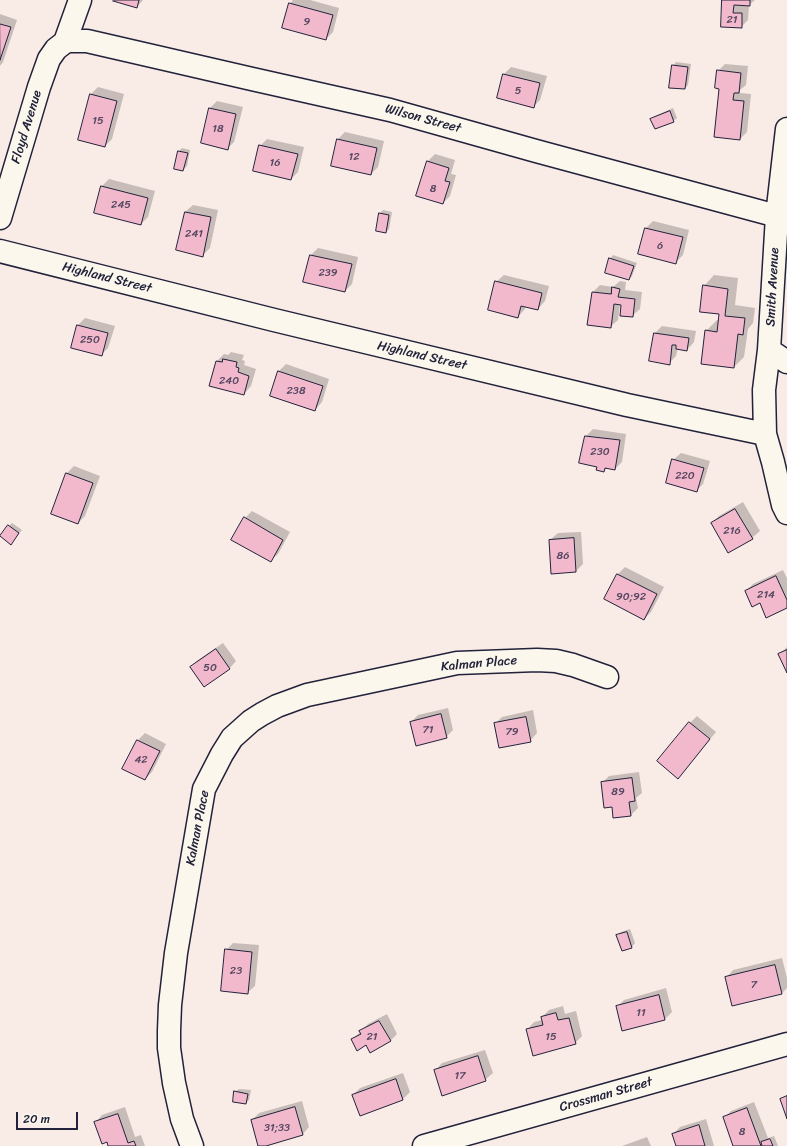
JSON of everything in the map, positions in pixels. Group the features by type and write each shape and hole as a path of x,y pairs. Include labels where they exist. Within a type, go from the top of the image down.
{"street":[{"path":"65,42 80,0"},
{"name":"Wilson Street","path":"65,42 87,41 390,110 777,216"},
{"name":"Floyd Avenue","path":"0,218 39,87 49,59 60,45 65,42"},
{"name":"Smith Avenue","path":"765,434 764,390 769,350 777,216 787,129"},
{"name":"Highland Street","path":"0,251 274,320 627,405 765,434"},
{"path":"787,322 769,350 787,362"},
{"path":"765,434 783,505 787,513"},
{"name":"Kalman Place","path":"192,1146 182,1119 172,1072 169,1031 170,1005 176,953 204,789 232,738 251,721 262,714 276,706 307,695 457,664 537,660 556,661 574,665 607,677"},
{"name":"Crossman Street","path":"438,1144 787,1044"}],"building":[{"path":"139,0 137,8 113,1"},
{"path":"722,0 750,0 750,6 734,5 733,13 742,13 742,28 721,27"},
{"path":"289,3 333,15 326,40 282,28"},
{"path":"0,24 11,27 0,60"},
{"path":"672,65 688,67 685,89 669,88"},
{"path":"717,70 741,73 739,93 734,93 733,100 744,101 740,140 714,137 719,89 715,88"},
{"path":"503,74 540,83 534,108 497,98"},
{"path":"90,94 117,101 105,147 78,140"},
{"path":"209,108 236,114 228,150 201,143"},
{"path":"670,111 674,122 655,129 650,119"},
{"path":"337,139 377,148 371,175 331,166"},
{"path":"259,145 298,154 291,180 253,171"},
{"path":"178,151 188,153 183,171 174,169"},
{"path":"427,161 449,168 445,181 450,182 443,204 416,196"},
{"path":"101,186 148,198 141,225 94,213"},
{"path":"185,212 211,217 203,257 176,250"},
{"path":"379,213 389,215 386,233 376,231"},
{"path":"645,228 683,237 676,264 638,254"},
{"path":"310,255 352,264 345,292 303,282"},
{"path":"609,258 634,266 629,280 605,273"},
{"path":"495,281 542,293 538,310 521,306 518,318 488,310"},
{"path":"703,285 728,289 725,316 745,318 743,335 738,334 734,368 701,364 705,330 717,332 719,314 700,312"},
{"path":"612,287 620,289 618,297 635,299 633,317 620,316 621,305 614,304 611,328 587,325 592,292 611,294"},
{"path":"77,325 108,333 102,356 71,348"},
{"path":"654,333 689,338 687,351 676,349 676,345 672,345 670,365 649,361"},
{"path":"223,359 237,362 236,367 239,368 238,372 249,376 244,395 209,386 216,361 222,362"},
{"path":"278,371 323,386 315,411 270,396"},
{"path":"585,436 620,440 615,470 605,468 604,472 596,470 597,467 579,463"},
{"path":"672,459 704,468 697,492 666,483"},
{"path":"66,473 93,483 78,524 51,514"},
{"path":"735,509 753,539 728,553 711,523"},
{"path":"244,517 283,540 271,562 231,540"},
{"path":"8,525 19,533 11,545 0,536"},
{"path":"574,538 576,572 551,574 549,540"},
{"path":"617,574 657,594 644,620 604,599"},
{"path":"776,576 787,600 787,608 766,618 760,603 752,607 745,591"},
{"path":"216,649 230,669 204,687 190,667"},
{"path":"787,650 787,673 778,654"},
{"path":"441,714 447,738 416,746 410,722"},
{"path":"526,717 531,742 499,748 494,723"},
{"path":"689,722 710,739 678,779 657,761"},
{"path":"137,740 160,751 145,780 122,769"},
{"path":"632,778 635,801 629,802 631,816 613,818 612,807 604,808 601,782"},
{"path":"627,932 632,948 622,951 616,935"},
{"path":"225,949 252,952 248,994 221,991"},
{"path":"775,965 782,994 732,1006 725,977"},
{"path":"659,995 665,1020 622,1031 616,1006"},
{"path":"556,1013 558,1020 569,1018 576,1044 533,1056 526,1029 543,1025 541,1017"},
{"path":"379,1021 391,1041 370,1053 366,1045 357,1051 351,1039 361,1034 359,1031"},
{"path":"478,1056 486,1081 442,1096 434,1070"},
{"path":"396,1079 403,1100 360,1116 352,1095"},
{"path":"234,1091 248,1094 246,1104 233,1102"},
{"path":"787,1096 787,1119 780,1099"},
{"path":"295,1107 303,1135 266,1146 258,1146 251,1120"},
{"path":"747,1108 761,1146 733,1146 723,1117"},
{"path":"118,1114 128,1143 134,1141 136,1146 108,1146 107,1142 102,1144 94,1122"},
{"path":"699,1125 705,1146 676,1146 672,1134"},
{"path":"770,1139 773,1146 762,1146 761,1142"}]}
